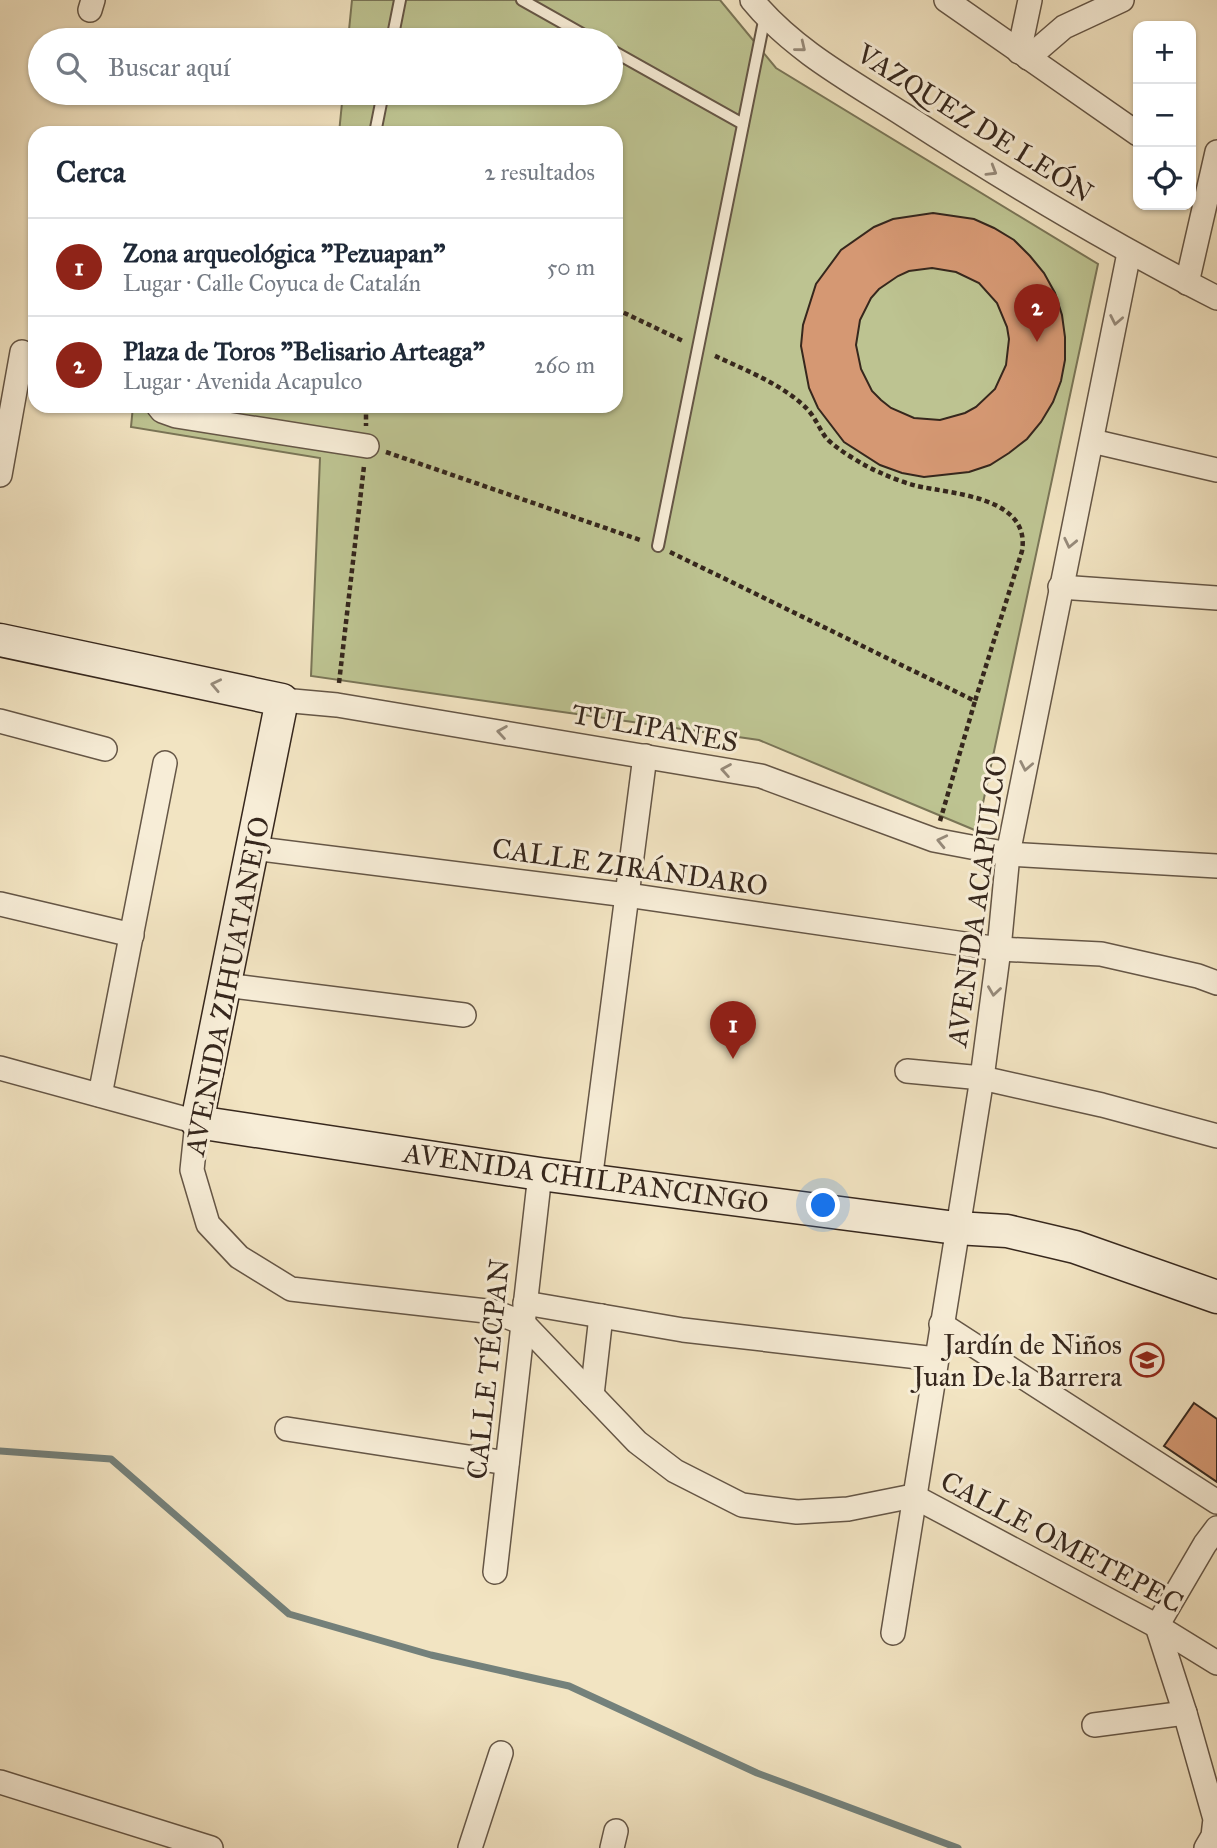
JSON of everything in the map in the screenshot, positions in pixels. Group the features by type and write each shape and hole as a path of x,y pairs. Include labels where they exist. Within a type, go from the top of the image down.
{"street":[{"path":"946,0 1133,131"},
{"path":"1024,55 1030,0"},
{"path":"1024,55 1064,27 1122,0"},
{"name":"VAZQUEZ DE LEÓN","path":"758,8 803,50 987,169 1129,253 1217,298"},
{"path":"1187,283 1214,185 1217,152"},
{"path":"1196,173 1214,185"},
{"name":"AVENIDA ACAPULCO","path":"893,1633 982,1078 1008,854 1129,253"},
{"path":"0,475 19,352"},
{"path":"168,413 366,446"},
{"path":"1092,441 1217,470"},
{"path":"1060,587 1217,598"},
{"path":"0,640 282,700"},
{"name":"TULIPANES","path":"282,700 337,705 761,776 934,840 1008,854 1217,866"},
{"name":"AVENIDA ZIHUATANEJO","path":"282,700 197,1122 192,1170 208,1224 239,1257 291,1289 524,1313 592,1395 637,1442 675,1471 742,1505 797,1512 836,1510 913,1496"},
{"path":"0,721 105,749"},
{"path":"590,1181 645,756"},
{"path":"100,1095 165,763"},
{"name":"CALLE ZIRÁNDARO","path":"252,848 627,895 999,949 1101,954 1217,983"},
{"path":"0,904 132,935"},
{"path":"225,985 464,1015"},
{"path":"0,1068 197,1122"},
{"path":"907,1071 982,1078 1217,1136"},
{"name":"AVENIDA CHILPANCINGO","path":"197,1122 590,1181 956,1227 1007,1231 1075,1247 1217,1297"},
{"name":"CALLE TÉCPAN","path":"495,1572 540,1174"},
{"path":"524,1313 601,1316 684,1330 936,1359"},
{"path":"592,1395 601,1316"},
{"path":"941,1324 1217,1502"},
{"path":"287,1429 507,1462"},
{"name":"CALLE OMETEPEC","path":"913,1496 1157,1626 1217,1663"},
{"path":"1206,1848 1213,1836 1215,1819 1157,1626 1217,1528"},
{"path":"1094,1725 1185,1713"},
{"path":"470,1848 501,1753"},
{"path":"0,1782 211,1848"}],"lane":[{"path":"394,28 400,0"},
{"path":"522,0 572,28"},
{"path":"658,546 743,124 758,8"},
{"path":"623,57 743,124"},
{"path":"376,126 381,105"}],"path":[{"path":"623,312 759,377 801,403 816,418 827,438 879,472 916,485 954,491 989,502 1006,511 1019,525 1024,537 1022,551 934,840"},
{"path":"337,705 366,446 366,413"},
{"path":"366,446 658,546 975,701"}],"green space":[{"path":"352,0 720,0 776,68 1098,264 977,831 759,740 311,676 320,458 131,427 132,413 623,413 623,126 340,126 342,105 623,105 623,28 349,28"}],"building":[{"path":"933,213 974,219 994,228 1014,240 1030,256 1055,293 1065,337 1061,381 1053,402 1027,439 990,465 969,472 924,477 880,465 844,442 818,408 809,388 801,346 803,325 816,284 841,250 874,227 893,219","holes":["932,268 956,272 979,283 997,303 1009,339 1006,365 995,389 976,407 940,420 914,418 891,408 872,391 861,369 856,345 860,320 871,298 898,276 909,271"]},
{"path":"1194,1403 1217,1419 1217,1482 1164,1446"}],"waterway":[{"path":"0,1451 111,1459 289,1614 431,1655 569,1686 757,1773 958,1848"}],"place":[{"name":"Plaza de Toros \"Belisario Arteaga\"","path":"1037,342"},
{"name":"Zona arqueológica \"Pezuapan\"","path":"733,1059"},
{"name":"Jardín de Niños Juan De la Barrera","path":"1147,1360"}]}
